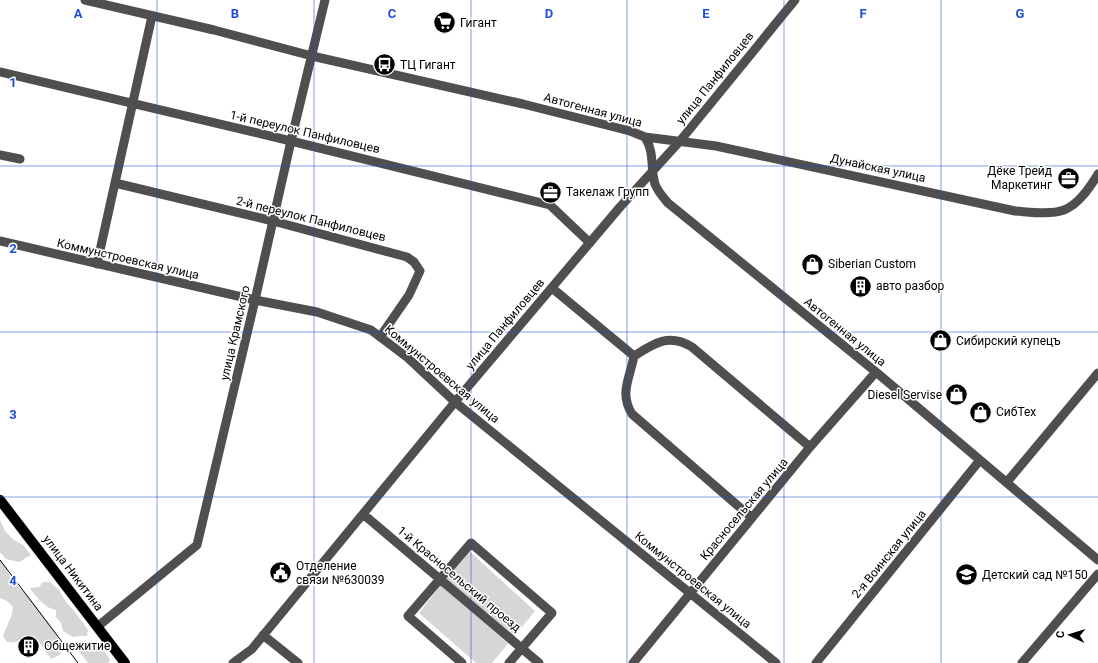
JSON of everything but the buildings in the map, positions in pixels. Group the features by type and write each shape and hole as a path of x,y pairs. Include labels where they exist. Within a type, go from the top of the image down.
{"main road":[{"name":"улица Никитина","path":"0,500 124,663"}],"street":[{"name":"Автогенная улица","path":"85,0 312,56 523,104 630,131 645,137 649,143 652,154 655,184 661,195 668,203 876,372 1098,560"},
{"name":"улица Крамского","path":"97,627 197,545 325,0"},
{"name":"улица Панфиловцев","path":"233,663 252,649 455,402 620,207 654,172 795,0"},
{"path":"97,264 152,16"},
{"name":"1-й переулок Панфиловцев","path":"0,72 291,141 550,206 590,243"},
{"name":"Дунайская улица","path":"645,137 716,146 1039,214 1065,210 1094,189 1098,174"},
{"path":"0,155 20,159"},
{"name":"2-й переулок Панфиловцев","path":"115,183 273,221 407,257 414,262 420,271 409,295 380,337"},
{"name":"Коммунстроевская улица","path":"0,241 255,300 317,312 371,330 408,358 455,402 776,663"},
{"path":"552,288 634,356"},
{"path":"752,518 632,414 627,406 625,394 634,356 652,344 671,340 682,341 692,347 810,447"},
{"name":"Красносельская улица","path":"633,663 810,447 876,372"},
{"path":"1007,482 1098,373"},
{"name":"2-я Воинская улица","path":"816,663 980,460"},
{"name":"1-й Красносельский проезд","path":"363,514 539,663"},
{"path":"462,663 408,616 470,543 552,613 509,663"},
{"path":"1022,663 1098,574"},
{"path":"263,635 298,663"}],"shaded area":[{"path":"0,520 5,531 14,540 23,545 31,555 19,562 6,559 0,552"},
{"path":"468,550 535,611 492,663 476,663 419,613"},
{"path":"0,560 6,567 11,579 29,597 54,630 61,648 60,655 51,659 39,642 31,637 16,642 7,642 3,636 12,614 13,607 7,601 0,598"},
{"path":"43,582 50,582 59,590 66,602 88,630 87,636 73,637 63,631 61,623 56,617 56,610 45,605 30,588 39,587"},
{"path":"87,642 102,648 110,660 108,663 88,663 77,651 78,644"}],"tram line":[{"path":"0,560 78,663"}],"place":[{"name":"Гигант","path":"444,23"},
{"name":"ТЦ Гигант","path":"385,65"},
{"name":"Дёке Трейд Маркетинг","path":"1068,178"},
{"name":"Такелаж Групп","path":"550,192"},
{"name":"Siberian Custom","path":"812,264"},
{"name":"авто разбор","path":"861,286"},
{"name":"Сибирский купецъ","path":"941,341"},
{"name":"Diesel Servise","path":"957,395"},
{"name":"СибТех","path":"980,412"},
{"name":"Отделение связи №630039","path":"280,573"},
{"name":"Детский сад №150","path":"966,575"},
{"name":"Общежитие","path":"28,646"}]}
